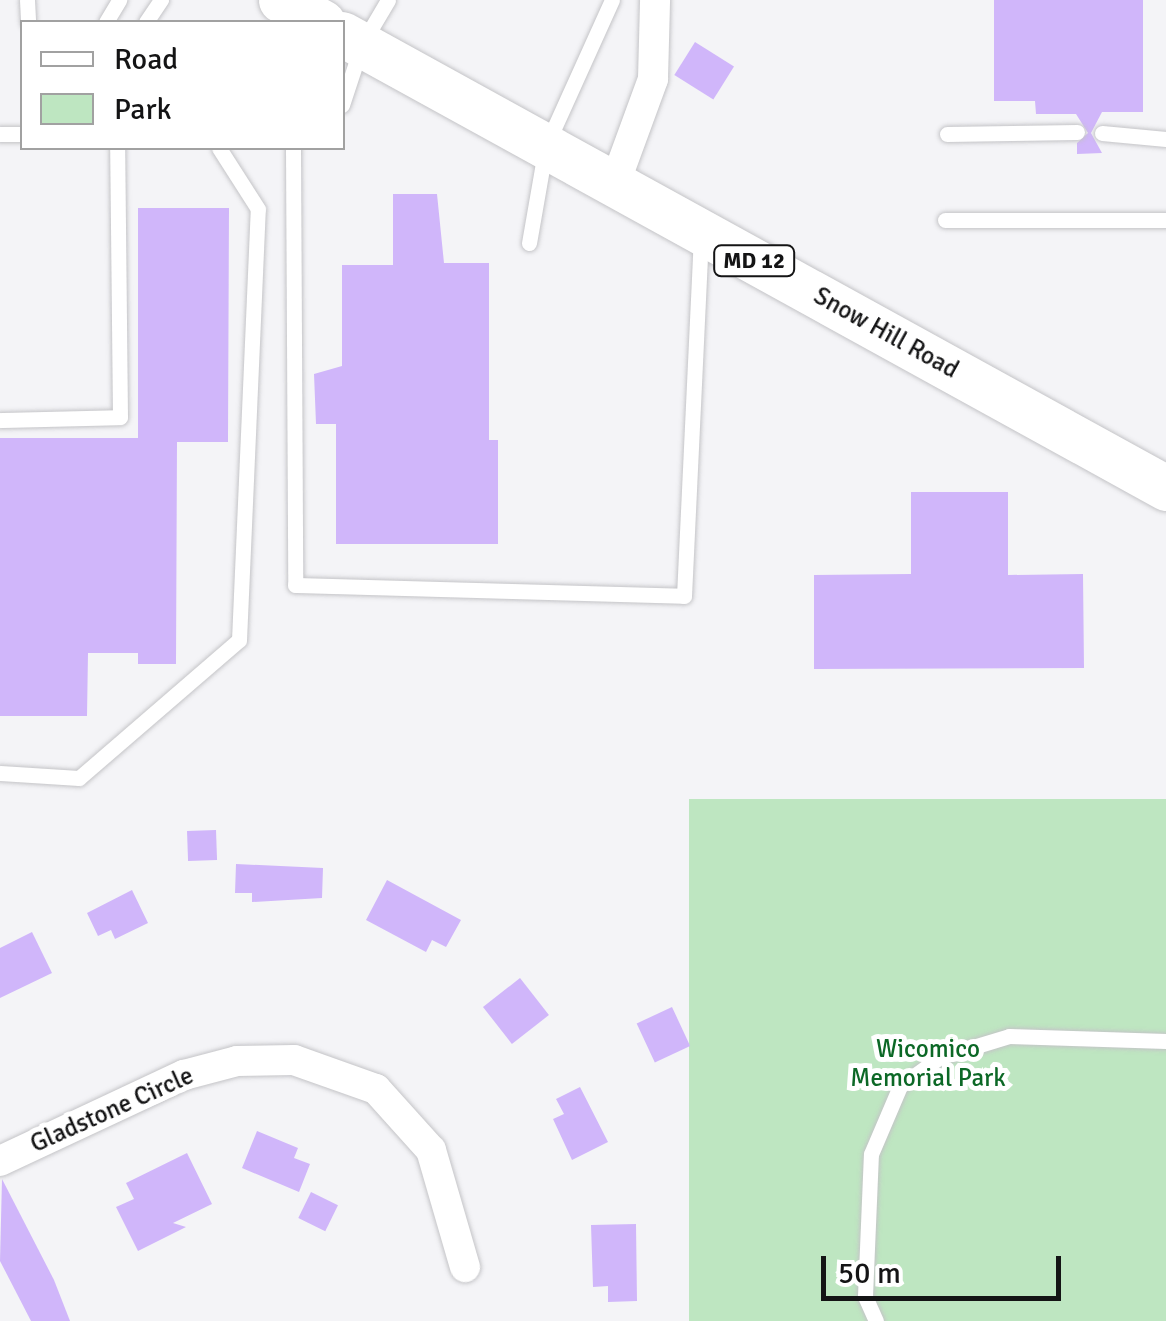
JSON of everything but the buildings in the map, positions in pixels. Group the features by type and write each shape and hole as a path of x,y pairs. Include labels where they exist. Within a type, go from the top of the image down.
{"main road":[{"path":"281,0 318,20"},
{"name":"Snow Hill Road","path":"352,39 1166,488"}],"street":[{"path":"615,183 653,78 655,0"},
{"name":"Gladstone Circle","path":"0,1161 184,1075 237,1061 294,1060 376,1089 431,1150 465,1267"}],"lane":[{"path":"345,86 352,39 388,0"},
{"path":"529,244 546,146 612,0"},
{"path":"947,134 1076,132"},
{"path":"1102,133 1166,139"},
{"path":"0,420 120,417 118,150"},
{"path":"0,774 80,778 239,640 258,208 220,150"},
{"path":"294,150 296,585 684,596 702,234"},
{"path":"945,220 1166,220"},
{"path":"876,1321 865,1296 871,1154 900,1086 940,1056 1009,1036 1166,1041"}],"green space":[{"name":"Wicomico Memorial Park","path":"689,799 1166,799 1166,1321 689,1321"}]}
